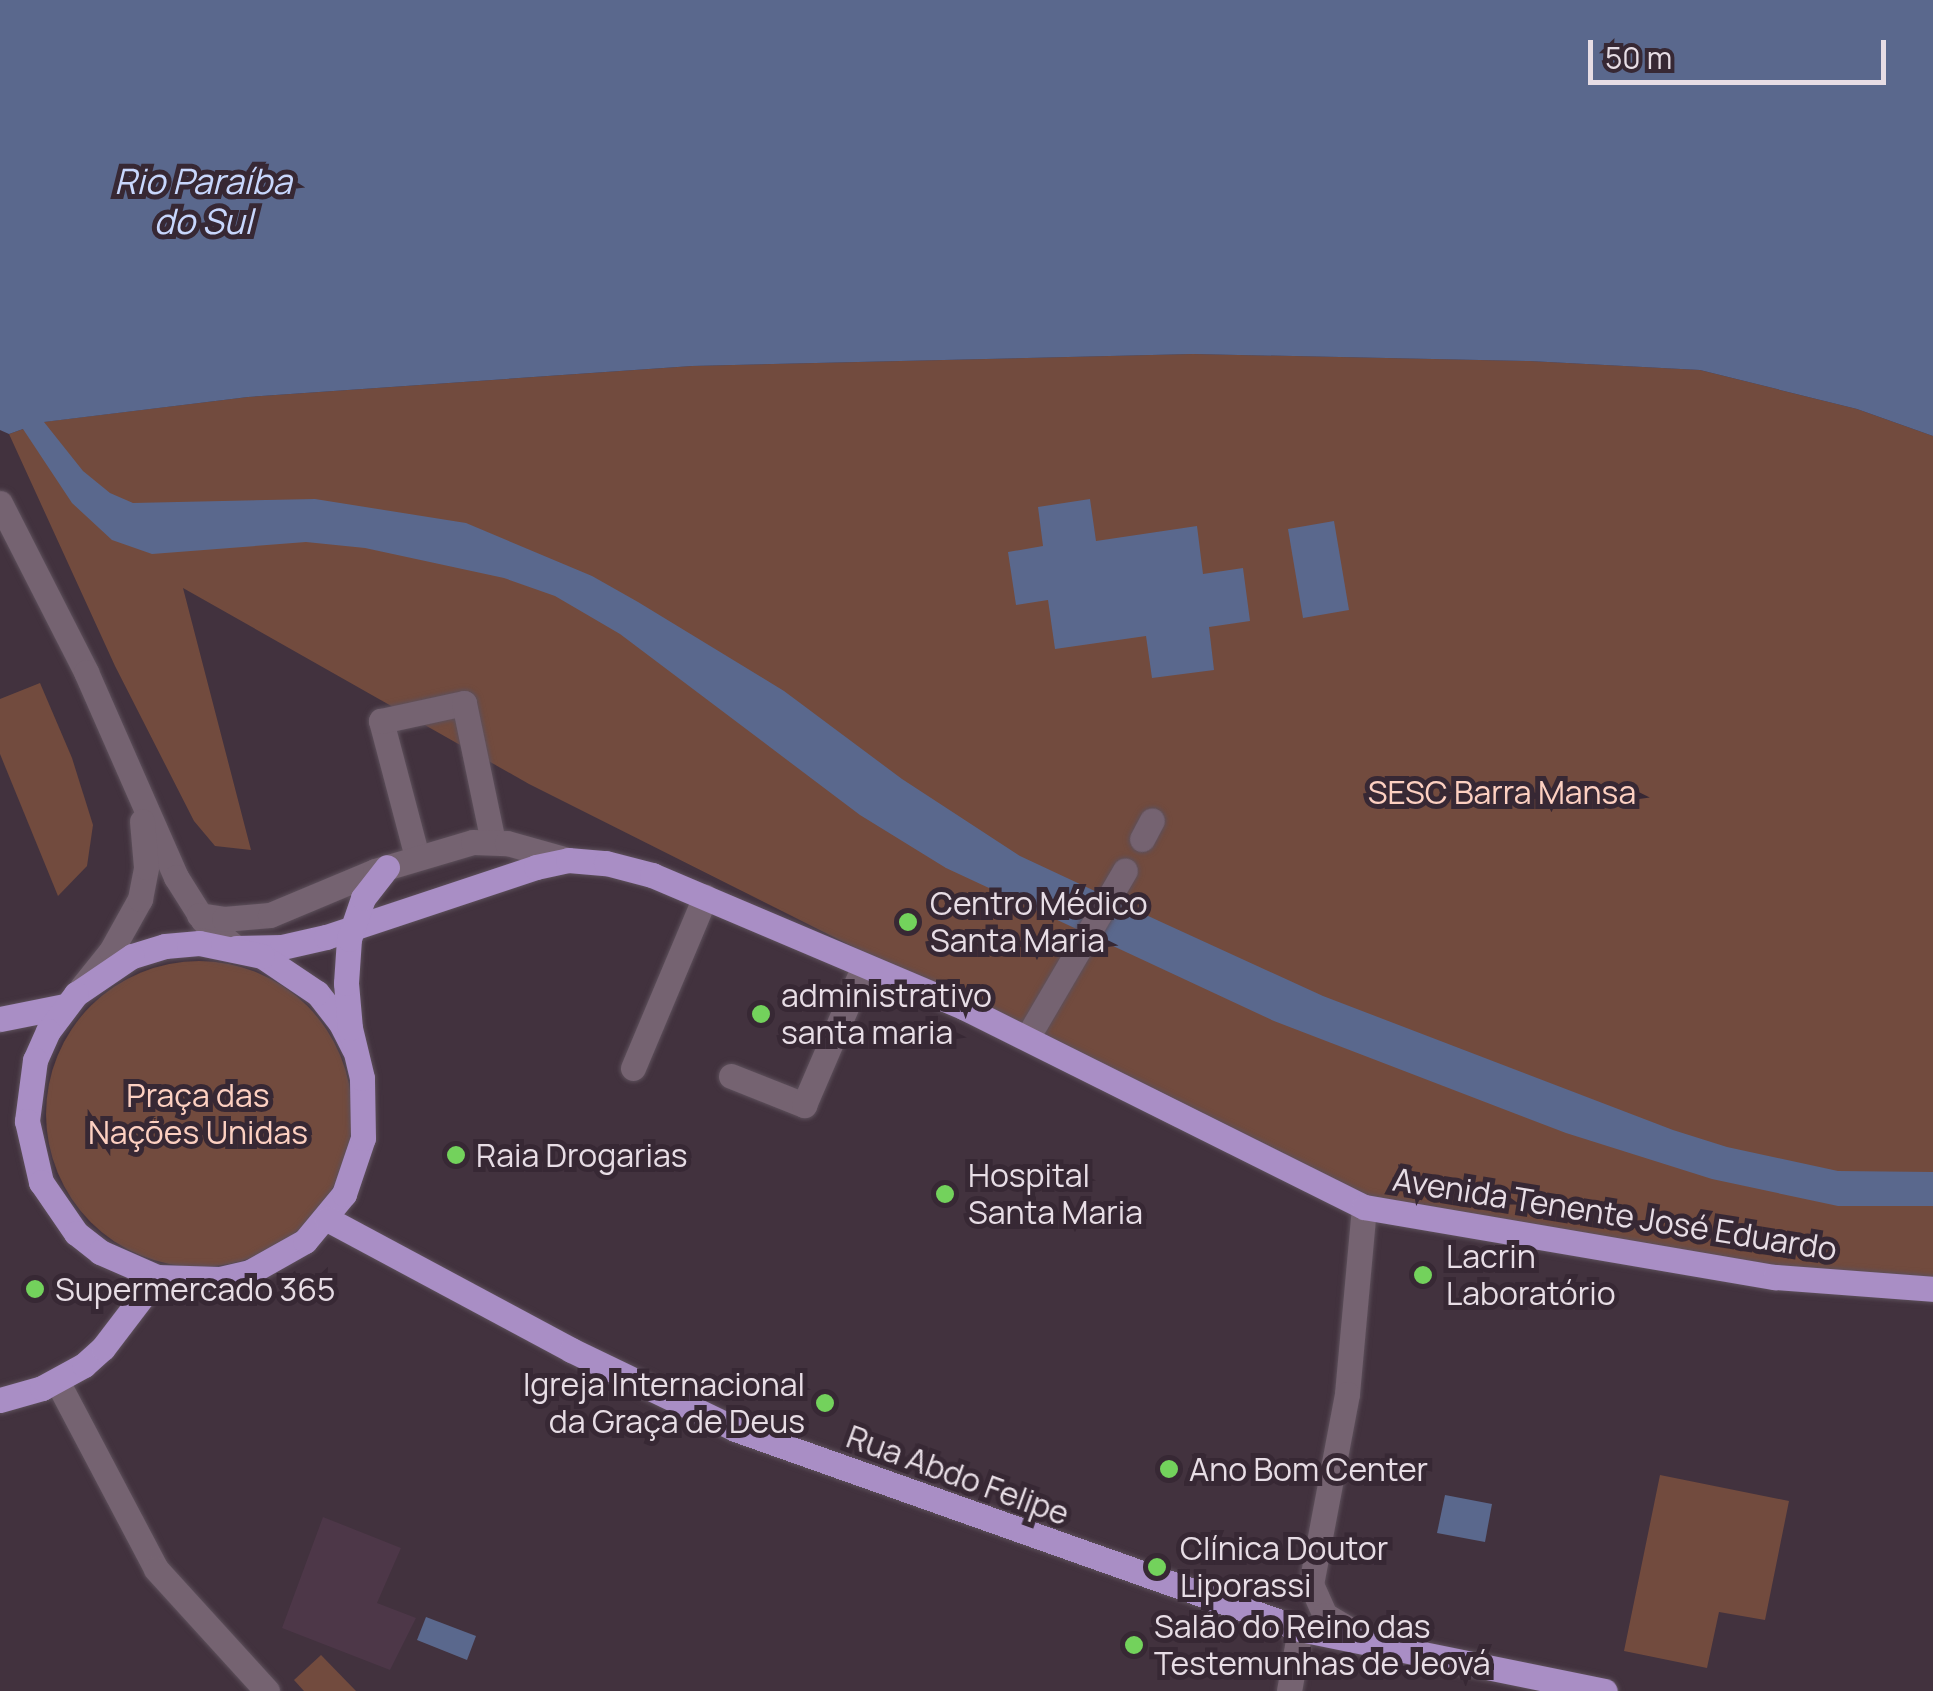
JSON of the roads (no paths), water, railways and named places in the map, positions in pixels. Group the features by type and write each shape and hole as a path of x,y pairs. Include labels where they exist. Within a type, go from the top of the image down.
{"main road":[{"name":"Avenida Tenente José Eduardo","path":"236,948 282,947 350,930 568,860 652,874 1027,1038 1364,1207 1776,1277 1933,1289"},
{"path":"71,1000 35,1060 27,1121 32,1152 49,1195 76,1233 100,1252 157,1277 188,1281 250,1272 305,1241 327,1218 350,1180 363,1138 362,1078 354,1049 346,984 350,930 363,898 388,867"},
{"path":"0,1019 71,1000 132,956 165,946 199,943 236,948 300,978 332,1010 354,1049"},
{"name":"Rua Abdo Felipe","path":"327,1218 570,1350 735,1429 1300,1629 1605,1691"},
{"path":"0,1400 57,1381 102,1348 157,1277"}],"street":[{"path":"0,504 86,672 176,877 199,915 236,948"},
{"path":"416,857 382,721 464,703 493,842"},
{"path":"71,1000 111,951 140,900 146,841 133,777"},
{"path":"199,915 224,919 270,914 416,857 473,842 493,842 568,860"},
{"path":"1027,1038 1120,879"},
{"path":"633,1068 705,897"},
{"path":"730,1076 804,1106 864,966"},
{"path":"1364,1207 1347,1394 1311,1584 1325,1615 1375,1644"},
{"path":"57,1381 156,1569 267,1691"},
{"path":"1289,1691 1300,1629"}],"water":[{"name":"Rio Paraíba do Sul","path":"0,0 1933,0 1933,436 1857,409 1700,370 1529,361 1193,354 692,366 248,397 44,422 83,471 110,493 133,503 315,499 466,523 592,576 638,602 784,691 902,779 1020,856 1159,921 1323,996 1673,1130 1727,1147 1838,1171 1933,1172 1933,1206 1838,1206 1712,1179 1566,1133 1274,1021 946,868 860,815 620,634 555,596 504,578 365,548 306,542 152,554 112,540 72,503 23,429 9,434 0,430"},
{"path":"1090,499 1096,541 1197,526 1203,574 1243,568 1250,621 1209,627 1214,670 1152,678 1146,636 1055,649 1048,600 1016,605 1008,552 1043,546 1038,507"},
{"path":"1334,521 1349,610 1303,618 1288,529"},
{"path":"1445,1495 1492,1504 1485,1542 1437,1533"},
{"path":"426,1617 476,1636 467,1660 417,1640"}],"place":[{"name":"Centro Médico Santa Maria","path":"908,922"},
{"name":"administrativo santa maria","path":"761,1014"},
{"name":"Raia Drogarias","path":"456,1155"},
{"name":"Hospital Santa Maria","path":"945,1194"},
{"name":"Lacrin Laboratório","path":"1423,1275"},
{"name":"Supermercado 365","path":"35,1289"},
{"name":"Igreja Internacional da Graça de Deus","path":"825,1403"},
{"name":"Ano Bom Center","path":"1169,1469"},
{"name":"Clínica Doutor Liporassi","path":"1157,1567"},
{"name":"Salão do Reino das Testemunhas de Jeová","path":"1134,1645"}],"park label":[{"name":"SESC Barra Mansa","path":"1502,792"},
{"name":"Praça das Nações Unidas","path":"198,1114"}]}
